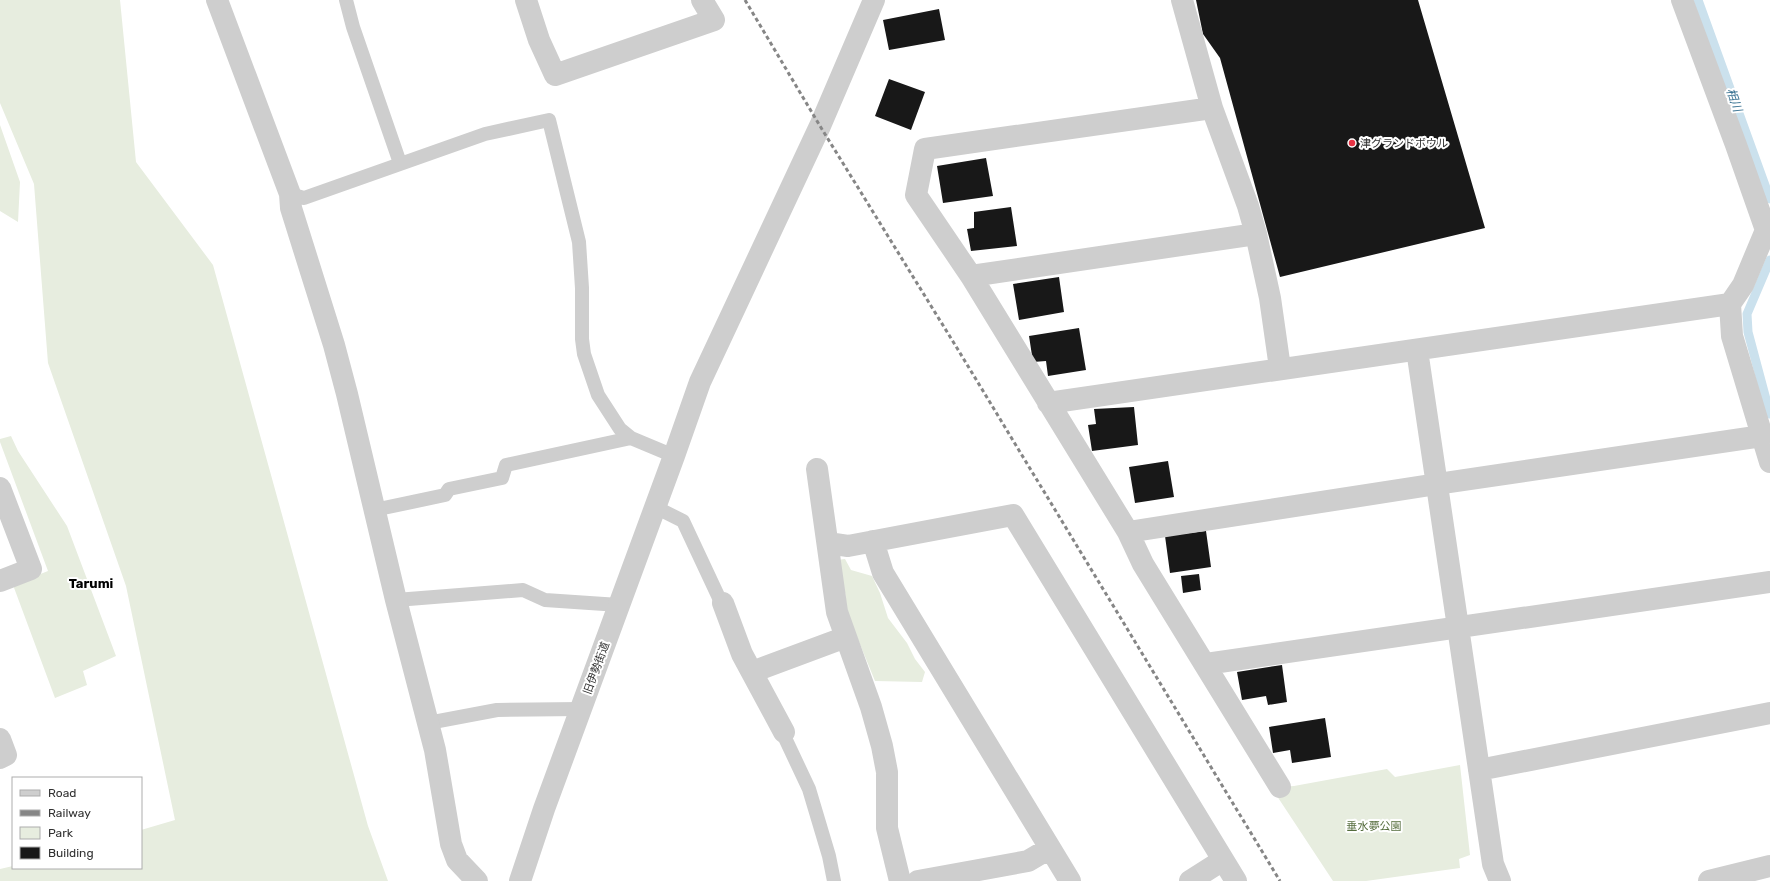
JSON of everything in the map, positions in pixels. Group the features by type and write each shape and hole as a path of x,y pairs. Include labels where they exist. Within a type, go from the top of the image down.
{"street":[{"path":"217,0 290,194 291,208 336,352 396,600 435,750 451,844 457,860 476,881"},
{"path":"526,0 539,40 554,75 714,20 702,0"},
{"name":"旧伊勢街道","path":"520,881 580,709 700,382 820,126 874,0"},
{"path":"1182,0 1212,108 1248,206 1256,234 1270,298 1280,368"},
{"path":"1682,0 1766,230 1743,285 1730,304 1732,336 1770,462"},
{"path":"1212,108 925,149 916,195 971,276 1128,532 1143,564 1206,664 1280,787"},
{"path":"971,276 1256,234"},
{"path":"1048,403 1280,368 1417,350 1730,304"},
{"path":"1417,350 1493,864 1500,881"},
{"path":"1128,532 1762,436"},
{"path":"816,469 837,612 871,707 882,746 887,772 887,828 900,881"},
{"path":"0,488 31,569 0,581"},
{"path":"828,543 848,546 1013,515 1236,881"},
{"path":"873,541 883,573 1070,881"},
{"path":"1206,664 1770,582"},
{"path":"723,603 742,654 784,732"},
{"path":"752,672 846,637"},
{"path":"1479,770 1770,713"},
{"path":"0,739 6,756 0,758"},
{"path":"918,881 1028,861 1050,848"},
{"path":"1190,881 1223,860"},
{"path":"1709,881 1770,866"}],"lane":[{"path":"346,0 353,27 400,163"},
{"path":"290,194 304,198 484,134 549,120 579,242 582,261 582,339 584,354 598,395 620,429 631,438 674,456"},
{"path":"374,510 445,495 449,489 502,478 506,465 631,438"},
{"path":"655,507 683,521 720,600 723,603"},
{"path":"396,600 523,590 545,600 619,605"},
{"path":"428,723 497,710 580,709"},
{"path":"784,732 785,738 809,788 829,856 834,881"}],"green space":[{"path":"0,0 120,0 136,162 213,265 368,826 388,881 0,881 0,869 12,866 12,869 142,869 142,830 175,820 126,586 48,363 34,184 0,103"},
{"path":"0,125 20,182 18,222 0,211"},
{"path":"11,436 18,451 67,526 116,656 83,671 87,685 55,698 13,585 48,571 0,442 0,439"},
{"path":"845,559 851,570 872,576 880,593 888,618 907,643 915,659 925,672 922,682 875,681 846,610 845,591 837,560"},
{"name":"垂水夢公園","path":"1460,765 1470,855 1459,859 1460,868 1366,881 1333,881 1273,790 1280,787 1294,786 1387,769 1395,777"}],"building":[{"name":"津グランドボウル","path":"1196,0 1418,0 1485,228 1280,277 1220,58 1203,34"},
{"path":"939,9 945,40 889,50 883,20"},
{"path":"889,79 925,92 911,130 875,116"},
{"path":"986,158 993,196 943,203 937,166"},
{"path":"1011,207 1017,246 971,251 967,229 974,228 974,212"},
{"path":"1059,277 1064,312 1019,320 1013,284"},
{"path":"1079,328 1086,370 1048,376 1046,361 1033,362 1029,336"},
{"path":"1134,407 1138,445 1092,451 1088,425 1096,424 1094,409"},
{"path":"1168,461 1174,497 1135,503 1129,467"},
{"path":"1206,531 1211,567 1170,573 1165,536"},
{"path":"1199,574 1201,590 1183,593 1181,576"},
{"path":"1282,665 1287,702 1268,705 1266,696 1242,700 1237,672"},
{"path":"1325,718 1331,757 1292,763 1290,750 1273,753 1269,727"}],"waterway":[{"name":"相川","path":"1698,0 1770,199"},
{"name":"相川","path":"1770,260 1747,314 1748,332 1770,414"}],"railway":[{"path":"745,0 820,126 957,348 1280,881"}],"place":[{"name":"津グランドボウル","path":"1352,143"}],"district":[{"name":"Tarumi","path":"91,583"}]}
